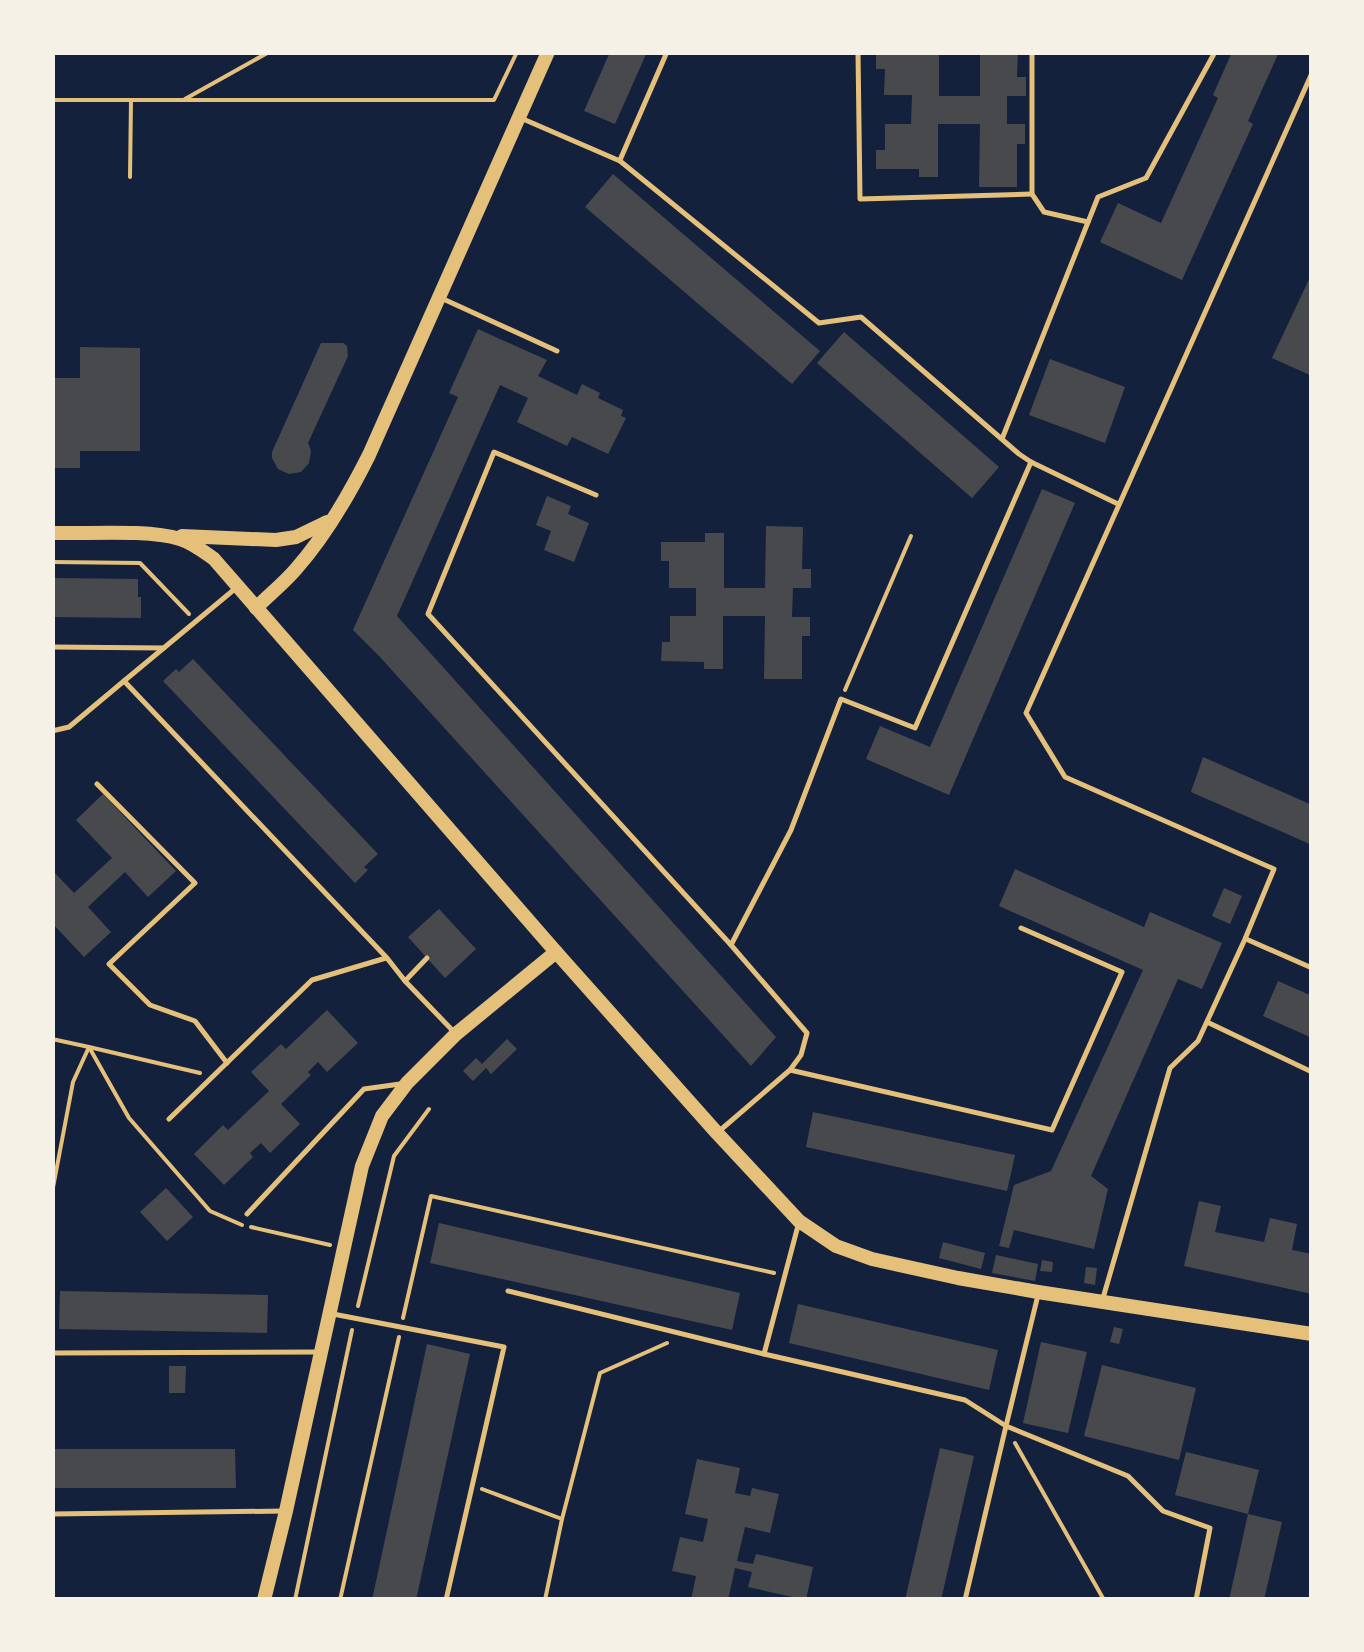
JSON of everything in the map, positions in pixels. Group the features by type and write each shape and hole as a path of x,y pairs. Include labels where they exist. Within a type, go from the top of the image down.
{"street":[{"path":"256,608 296,569 336,516 370,455 548,52"},
{"path":"52,533 276,540 296,537 336,516"},
{"path":"162,535 197,546 214,559 717,1133 799,1220 836,1246 872,1259 958,1278 1312,1334"},
{"path":"264,1600 362,1166 382,1116 407,1083 456,1034 556,952"}],"lane":[{"path":"620,161 667,52"},
{"path":"858,52 860,200 1032,194"},
{"path":"1032,52 1032,194 1044,212 1088,222"},
{"path":"1002,439 1098,197 1146,178 1216,52"},
{"path":"1102,1301 1170,1068 1198,1040 1274,869 1065,777 1026,713 1312,73"},
{"path":"520,118 620,161 820,323 861,318 1031,462 1118,504"},
{"path":"438,297 558,351"},
{"path":"596,495 494,452 428,614 807,1032 801,1056 790,1070 717,1133"},
{"path":"731,946 791,830 841,699 915,728 1031,462"},
{"path":"52,731 65,730 238,586"},
{"path":"52,647 164,648"},
{"path":"124,682 456,1034"},
{"path":"97,784 195,883 110,964 150,1004 195,1021 227,1063"},
{"path":"790,1070 1052,1130 1122,972 1021,928"},
{"path":"1246,939 1312,968"},
{"path":"169,1119 312,980 387,958"},
{"path":"405,981 428,958"},
{"path":"1207,1022 1312,1072"},
{"path":"246,1214 364,1090 407,1083"},
{"path":"764,1354 799,1220"},
{"path":"508,1292 965,1400 1006,1426 1128,1476 1162,1510 1210,1528 1196,1600"},
{"path":"965,1600 1038,1292"},
{"path":"330,1314 504,1347 446,1600"},
{"path":"52,1353 321,1352"},
{"path":"52,1514 286,1511"}],"path":[{"path":"183,100 268,52"},
{"path":"52,100 494,100 517,52"},
{"path":"130,177 132,100"},
{"path":"841,699 911,536"},
{"path":"52,562 140,563 196,621"},
{"path":"52,1039 213,1076"},
{"path":"52,1193 73,1082 90,1047"},
{"path":"90,1047 129,1118 210,1211 237,1224 344,1248"},
{"path":"294,1600 394,1156 429,1109"},
{"path":"340,1600 431,1196 783,1275"},
{"path":"544,1600 600,1372 684,1335"},
{"path":"1006,1426 1104,1600"},
{"path":"472,1485 562,1518"}],"building":[{"path":"610,52 647,52 615,124 584,111"},
{"path":"876,52 939,52 939,96 980,96 980,52 1018,52 1017,77 1026,77 1026,96 1007,96 1007,124 1025,124 1025,144 1017,144 1017,187 979,187 980,124 938,124 938,177 919,177 919,169 876,169 876,150 885,150 885,124 911,124 912,95 884,95 885,69 876,69"},
{"path":"1232,52 1279,52 1248,121 1253,124 1182,280 1100,242 1118,203 1161,223 1218,98 1213,95"},
{"path":"613,174 820,351 792,384 585,207"},
{"path":"1312,273 1312,376 1272,358"},
{"path":"478,329 547,360 538,376 577,395 582,384 600,393 598,398 623,410 621,416 626,418 608,454 572,437 567,446 517,422 528,398 500,385 397,616 776,1037 751,1066 353,630 458,397 449,393"},
{"path":"844,332 999,467 972,498 817,363"},
{"path":"321,343 343,343 348,356 308,443 309,463 301,472 289,474 278,469 272,452"},
{"path":"80,347 140,348 140,451 80,451 80,468 52,468 52,378 80,378"},
{"path":"1050,359 1125,387 1105,443 1029,415"},
{"path":"1042,489 1075,503 949,795 866,759 880,726 930,747"},
{"path":"547,496 571,506 568,514 589,523 574,562 544,550 551,531 536,525"},
{"path":"766,526 803,527 802,569 811,569 811,588 793,588 792,617 810,617 810,636 802,636 802,679 764,679 765,616 723,616 723,669 704,669 704,662 661,661 662,642 670,642 670,616 696,616 696,588 669,588 669,561 661,561 661,542 705,542 705,533 724,533 724,588 765,588"},
{"path":"52,578 138,579 141,618 52,617"},
{"path":"193,659 378,854 355,883 163,681"},
{"path":"1203,757 1312,805 1312,845 1191,792"},
{"path":"103,794 176,871 148,897 125,872 88,907 111,932 84,957 52,923 52,870 74,893 112,858 76,820"},
{"path":"1015,869 1144,927 1150,912 1222,943 1202,989 1178,979 1091,1176 1108,1189 1094,1249 1014,1230 1009,1248 999,1246 1014,1185 1051,1171 1143,970 999,906"},
{"path":"1224,888 1242,896 1230,924 1212,916"},
{"path":"439,909 476,949 445,978 408,937"},
{"path":"1278,981 1312,996 1312,1038 1263,1016"},
{"path":"327,1010 358,1043 327,1072 318,1062 308,1072 311,1075 281,1104 300,1124 270,1153 261,1143 250,1153 253,1157 224,1185 194,1154 223,1125 228,1130 269,1091 251,1072 281,1044 286,1049"},
{"path":"507,1039 517,1049 491,1074 486,1068 473,1081 463,1071 476,1058 482,1064"},
{"path":"813,1112 1015,1155 1007,1191 806,1147"},
{"path":"166,1188 193,1217 167,1241 140,1212"},
{"path":"1199,1201 1221,1206 1215,1232 1264,1242 1270,1218 1297,1224 1292,1250 1312,1254 1312,1294 1184,1266"},
{"path":"439,1223 740,1293 732,1330 430,1263"},
{"path":"943,1242 985,1253 981,1269 939,1258"},
{"path":"996,1255 1038,1264 1035,1281 992,1273"},
{"path":"1042,1260 1053,1262 1052,1272 1040,1271"},
{"path":"1086,1267 1097,1268 1095,1285 1084,1283"},
{"path":"60,1291 268,1295 267,1333 59,1329"},
{"path":"798,1304 998,1350 989,1390 789,1343"},
{"path":"1114,1327 1123,1329 1119,1344 1110,1342"},
{"path":"1041,1342 1087,1352 1068,1433 1023,1423"},
{"path":"427,1344 470,1354 416,1600 372,1600"},
{"path":"1102,1365 1196,1388 1179,1460 1084,1436"},
{"path":"169,1366 186,1366 185,1393 169,1393"},
{"path":"940,1448 974,1456 941,1600 905,1600"},
{"path":"52,1449 235,1449 236,1488 52,1488"},
{"path":"1186,1452 1259,1470 1248,1514 1175,1495"},
{"path":"697,1459 740,1468 735,1493 750,1496 752,1488 779,1494 770,1533 745,1527 737,1561 753,1564 756,1554 813,1567 806,1600 748,1587 752,1572 735,1568 728,1600 691,1600 696,1576 672,1571 680,1537 703,1542 708,1519 685,1514"},
{"path":"1248,1514 1282,1522 1264,1600 1229,1600"}]}
